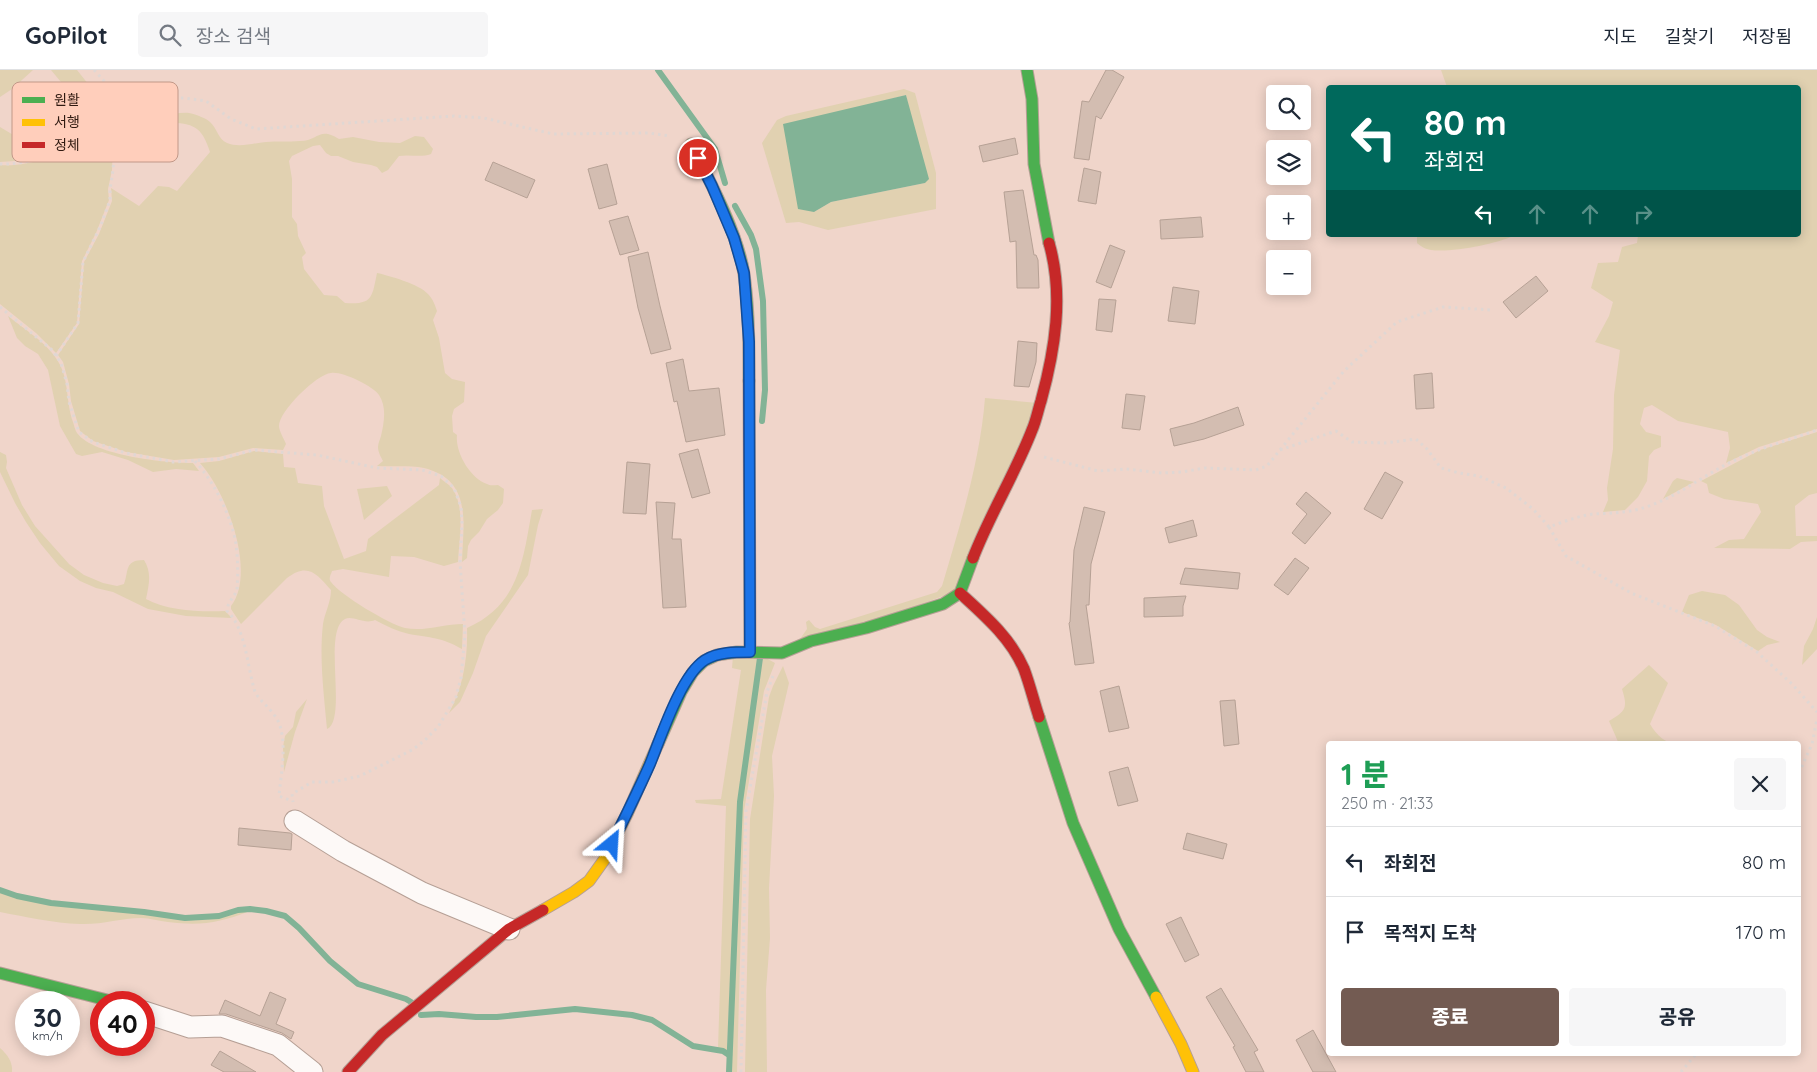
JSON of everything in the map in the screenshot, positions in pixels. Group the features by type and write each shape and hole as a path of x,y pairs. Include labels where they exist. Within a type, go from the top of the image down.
{"street":[{"path":"348,1072 382,1035 509,929 574,892 589,880 604,860 628,812 680,692 693,672 704,661 717,655 750,652 782,653 811,641 866,628 943,604 960,592 981,538 1033,429 1051,365 1058,305 1053,257 1046,232 1034,164 1032,99 1026,70"},
{"path":"691,144 712,186 734,238 744,273 749,342 750,652"},
{"path":"960,592 998,627 1014,650 1024,670 1077,832 1119,929 1181,1044 1193,1072"},
{"path":"294,811 343,851 422,893 509,929"},
{"path":"0,973 90,996"},
{"path":"155,1016 190,1027 222,1026 278,1045 312,1072"}],"path":[{"path":"94,70 104,82"},
{"path":"178,98 206,101 231,119 256,129 454,116 484,118 553,134 649,133 685,138 691,144"},
{"path":"0,164 30,162"},
{"path":"56,356 78,324 83,262 101,225 110,200 114,162"},
{"path":"0,307 35,335 61,363 67,384 69,402 79,432 93,442 126,453 173,462 219,459 254,450 316,455 376,468 422,470 441,476 454,488 461,507 460,562 465,634 461,678 456,697 438,727 412,750 360,776 333,782 312,782 292,794 294,811"},
{"path":"1022,451 1098,471 1126,469 1162,473 1205,468 1256,470 1267,466 1344,371 1397,322 1443,307 1491,310"},
{"path":"1549,527 1592,514 1615,513 1645,508 1673,497 1726,464 1759,449 1817,430"},
{"path":"1280,450 1336,431 1352,442 1385,443 1416,439 1428,449 1441,468 1480,476 1506,488 1533,509 1549,527 1566,556 1631,593 1715,626 1757,652 1792,684 1817,712"},
{"path":"196,461 204,471 222,505 236,543 237,590 235,597 227,606 227,611 234,617 240,630 255,692 259,700 276,716 282,732 282,774 279,796 294,811"},
{"path":"741,1072 746,811 767,692 782,653"},
{"path":"1801,769 1812,744 1817,720"},
{"path":"1681,1072 1694,1056"}],"shaded area":[{"path":"0,70 33,70 20,82 12,82 12,89 0,97"},
{"path":"51,70 77,70 87,82 61,82"},
{"path":"1441,70 1817,70 1817,429 1759,447 1726,463 1730,448 1728,432 1678,421 1652,405 1644,408 1640,424 1646,432 1661,436 1661,447 1654,450 1649,456 1647,481 1638,497 1625,510 1603,512 1608,500 1607,488 1613,449 1614,395 1620,350 1595,342 1609,316 1613,302 1591,288 1598,263 1618,262 1622,247 1637,243 1638,237 1801,237 1801,85 1446,85"},
{"path":"904,89 915,93 936,173 936,209 828,230 799,222 786,223 762,143 777,120 786,116","holes":["906,95 925,183 831,202 814,212 834,114"]},
{"path":"906,95 929,179 925,183 831,202 814,212 798,209 783,124"},
{"path":"178,113 189,113 200,116 212,124 224,141 241,145 306,140 327,134 339,139 353,137 379,142 400,143 415,136 424,137 433,149 431,154 427,155 399,156 388,170 382,173 377,167 371,165 353,162 338,156 331,156 320,145 313,146 292,156 289,161 292,179 292,217 297,224 298,236 306,253 302,257 304,269 324,295 337,296 345,303 361,303 366,301 372,294 377,273 404,281 424,290 434,302 437,311 433,320 439,338 445,373 452,379 465,382 464,402 454,409 452,416 453,432 457,435 458,449 465,464 475,476 489,485 498,485 504,489 503,503 487,519 479,532 471,540 468,546 467,558 462,562 462,505 458,493 451,482 440,474 424,468 377,466 383,461 378,447 384,420 382,400 376,391 342,374 331,373 325,375 308,386 285,412 279,426 286,444 283,450 253,448 219,457 174,460 126,452 93,441 80,431 71,401 63,362 58,355 79,324 84,262 99,234 112,201 111,188 139,206 158,186 169,187 177,191 210,152 204,138 197,129 178,123"},
{"path":"0,127 12,134 12,161 0,162"},
{"path":"32,162 112,162 108,189 109,200 82,261 77,323 56,353 36,333 0,304 0,165"},
{"path":"1417,237 1510,237 1461,249 1439,251 1429,250 1417,243"},
{"path":"8,316 43,343 59,363 64,377 75,429 86,441 114,453 132,457 166,462 193,463 199,471 176,469 153,472 128,460 102,452 82,456 76,454 60,426 48,370 38,354 25,346 17,338"},
{"path":"985,398 1038,403 1031,428 957,588 946,595 897,613 800,639 807,629 806,622 809,620 815,627 820,629 937,592 942,586 974,470"},
{"path":"1817,432 1817,493 1809,495 1795,506 1796,536 1817,536 1817,541 1801,542 1790,549 1714,548 1729,540 1744,539 1761,512 1758,504 1724,499 1709,493 1707,484 1701,481 1760,450"},
{"path":"254,451 283,454 284,467 295,468 298,483 322,486 324,506 344,559 366,551 368,539 439,485 440,478 452,488 459,505 461,524 458,562 444,566 414,557 391,556 389,577 343,569 332,571 330,579 336,588 365,608 405,628 419,629 463,624 462,649 442,640 400,631 375,620 345,619 338,627 335,640 335,709 333,722 327,729 322,676 322,650 323,624 331,590 312,572 301,571 287,578 241,624 231,609 238,591 241,573 235,532 219,492 200,463 219,461"},
{"path":"0,452 6,455 6,468 22,505 35,526 69,564 84,575 103,583 117,586 124,584 130,564 138,560 144,560 149,574 146,599 174,608 195,611 225,611 232,618 186,616 148,609 113,592 96,588 80,581 59,566 40,543 15,503 0,472"},
{"path":"1677,478 1694,482 1663,499 1673,481"},
{"path":"387,486 392,496 364,520 357,489"},
{"path":"543,509 528,575 486,636 460,702 449,713 458,693 464,672 467,628 498,607 508,594 516,579 521,563 532,510"},
{"path":"1702,591 1725,595 1739,605 1757,630 1767,637 1780,642 1767,645 1758,651 1716,625 1682,612 1689,595"},
{"path":"1817,617 1817,649 1802,665 1804,646"},
{"path":"759,654 738,801 727,1052 718,1048 726,806 696,803 695,800 721,799 741,670 732,668 733,656"},
{"path":"762,656 775,663 764,691 744,811 737,1072 731,1072 742,802"},
{"path":"1649,665 1668,683 1650,724 1655,732 1667,741 1618,741 1609,721 1624,708 1625,701 1622,689"},
{"path":"783,666 789,683 772,756 774,796 769,888 770,938 766,990 767,1072 745,1072 750,819 769,697"},
{"path":"307,699 295,732 284,772 283,747 285,736 293,727 296,712"},
{"path":"0,892 17,898 53,905 187,920 201,920 250,911 219,921 200,923 165,922 141,918 88,924 70,923 40,920 0,912"},
{"path":"0,1048 12,1065 12,1072 0,1072"}],"building":[{"path":"1106,70 1112,70 1124,77 1101,119 1096,116 1089,160 1074,158 1082,101 1089,102"},
{"path":"1015,138 1018,154 983,162 979,146"},
{"path":"493,162 535,180 527,198 485,180"},
{"path":"607,164 617,204 599,209 588,169"},
{"path":"1084,168 1101,172 1096,204 1078,201"},
{"path":"1023,190 1034,255 1036,255 1038,260 1039,288 1017,288 1016,241 1010,242 1004,192"},
{"path":"628,216 639,250 620,255 609,221"},
{"path":"1201,217 1203,237 1161,239 1160,220"},
{"path":"1110,245 1125,251 1111,288 1096,282"},
{"path":"648,252 671,349 651,354 638,308 628,257"},
{"path":"1536,276 1548,291 1516,318 1503,302"},
{"path":"1173,287 1199,291 1195,324 1168,321"},
{"path":"1099,299 1116,300 1112,332 1096,330"},
{"path":"1018,341 1037,343 1036,362 1029,387 1014,386"},
{"path":"683,359 689,391 719,388 725,435 686,442 677,401 674,402 666,363"},
{"path":"1432,373 1434,408 1416,409 1414,375"},
{"path":"1126,394 1145,396 1140,430 1122,428"},
{"path":"1238,407 1244,425 1204,439 1174,446 1170,429 1194,423"},
{"path":"698,449 710,493 692,498 679,454"},
{"path":"627,462 650,464 646,514 623,513"},
{"path":"1385,472 1403,482 1382,519 1364,509"},
{"path":"1306,492 1331,513 1305,544 1292,533 1307,514 1296,504"},
{"path":"656,502 675,503 672,539 681,539 686,607 663,608"},
{"path":"1084,507 1105,512 1091,564 1089,605 1086,605 1094,663 1075,665 1069,623 1074,550"},
{"path":"1193,520 1197,536 1169,543 1165,528"},
{"path":"1295,558 1309,568 1288,595 1274,585"},
{"path":"1185,568 1240,573 1238,589 1180,584"},
{"path":"1186,596 1183,616 1144,617 1144,598"},
{"path":"1119,686 1129,728 1109,732 1100,691"},
{"path":"1235,700 1239,744 1224,746 1220,701"},
{"path":"1128,767 1138,801 1118,806 1109,772"},
{"path":"239,828 290,833 292,834 291,850 238,845"},
{"path":"1187,833 1227,844 1223,859 1183,849"},
{"path":"1181,917 1199,955 1185,962 1166,924"},
{"path":"1221,988 1258,1050 1254,1052 1264,1072 1246,1072 1233,1047 1235,1046 1206,997"},
{"path":"270,992 286,999 276,1024 294,1032 291,1039 282,1033 226,1014 219,1014 225,1000 260,1016"},
{"path":"1313,1030 1336,1072 1313,1072 1296,1040"},
{"path":"220,1051 256,1072 224,1072 211,1065"}],"waterway":[{"path":"658,70 715,149 725,183"},
{"path":"735,206 751,235 756,249 763,301 765,390 762,421"},
{"path":"729,1072 740,802 760,658"},
{"path":"0,890 17,896 51,903 185,918 219,916 238,910 250,909 285,916 330,961 358,984 411,1002"},
{"path":"421,1015 497,1017 575,1009 632,1015 652,1020 693,1046 723,1051 729,1055"}],"traffic: fast":[{"path":"1027,70 1032,99 1034,164 1049,243"},
{"path":"691,144 730,225 741,258 747,300 749,381"},
{"path":"658,744 681,692 693,672 704,661 717,655 737,652 782,653 811,641 866,628 943,604 960,593 973,558"},
{"path":"1039,717 1073,823 1119,929 1156,997"},
{"path":"0,973 90,996"}],"traffic: slow":[{"path":"543,910 589,881 604,860 628,812 658,744"},
{"path":"1156,997 1181,1044 1193,1072"}],"traffic: jam":[{"path":"973,558 1035,423 1046,382 1054,342 1057,302 1054,263 1049,243"},
{"path":"749,381 750,652"},
{"path":"960,593 996,628 1012,647 1024,669 1039,717"},
{"path":"348,1072 382,1035 509,929 543,910"}],"route":[{"path":"612,844 650,764 680,692 693,672 704,661 717,655 750,652 749,342 744,273 734,238 698,158"}]}
